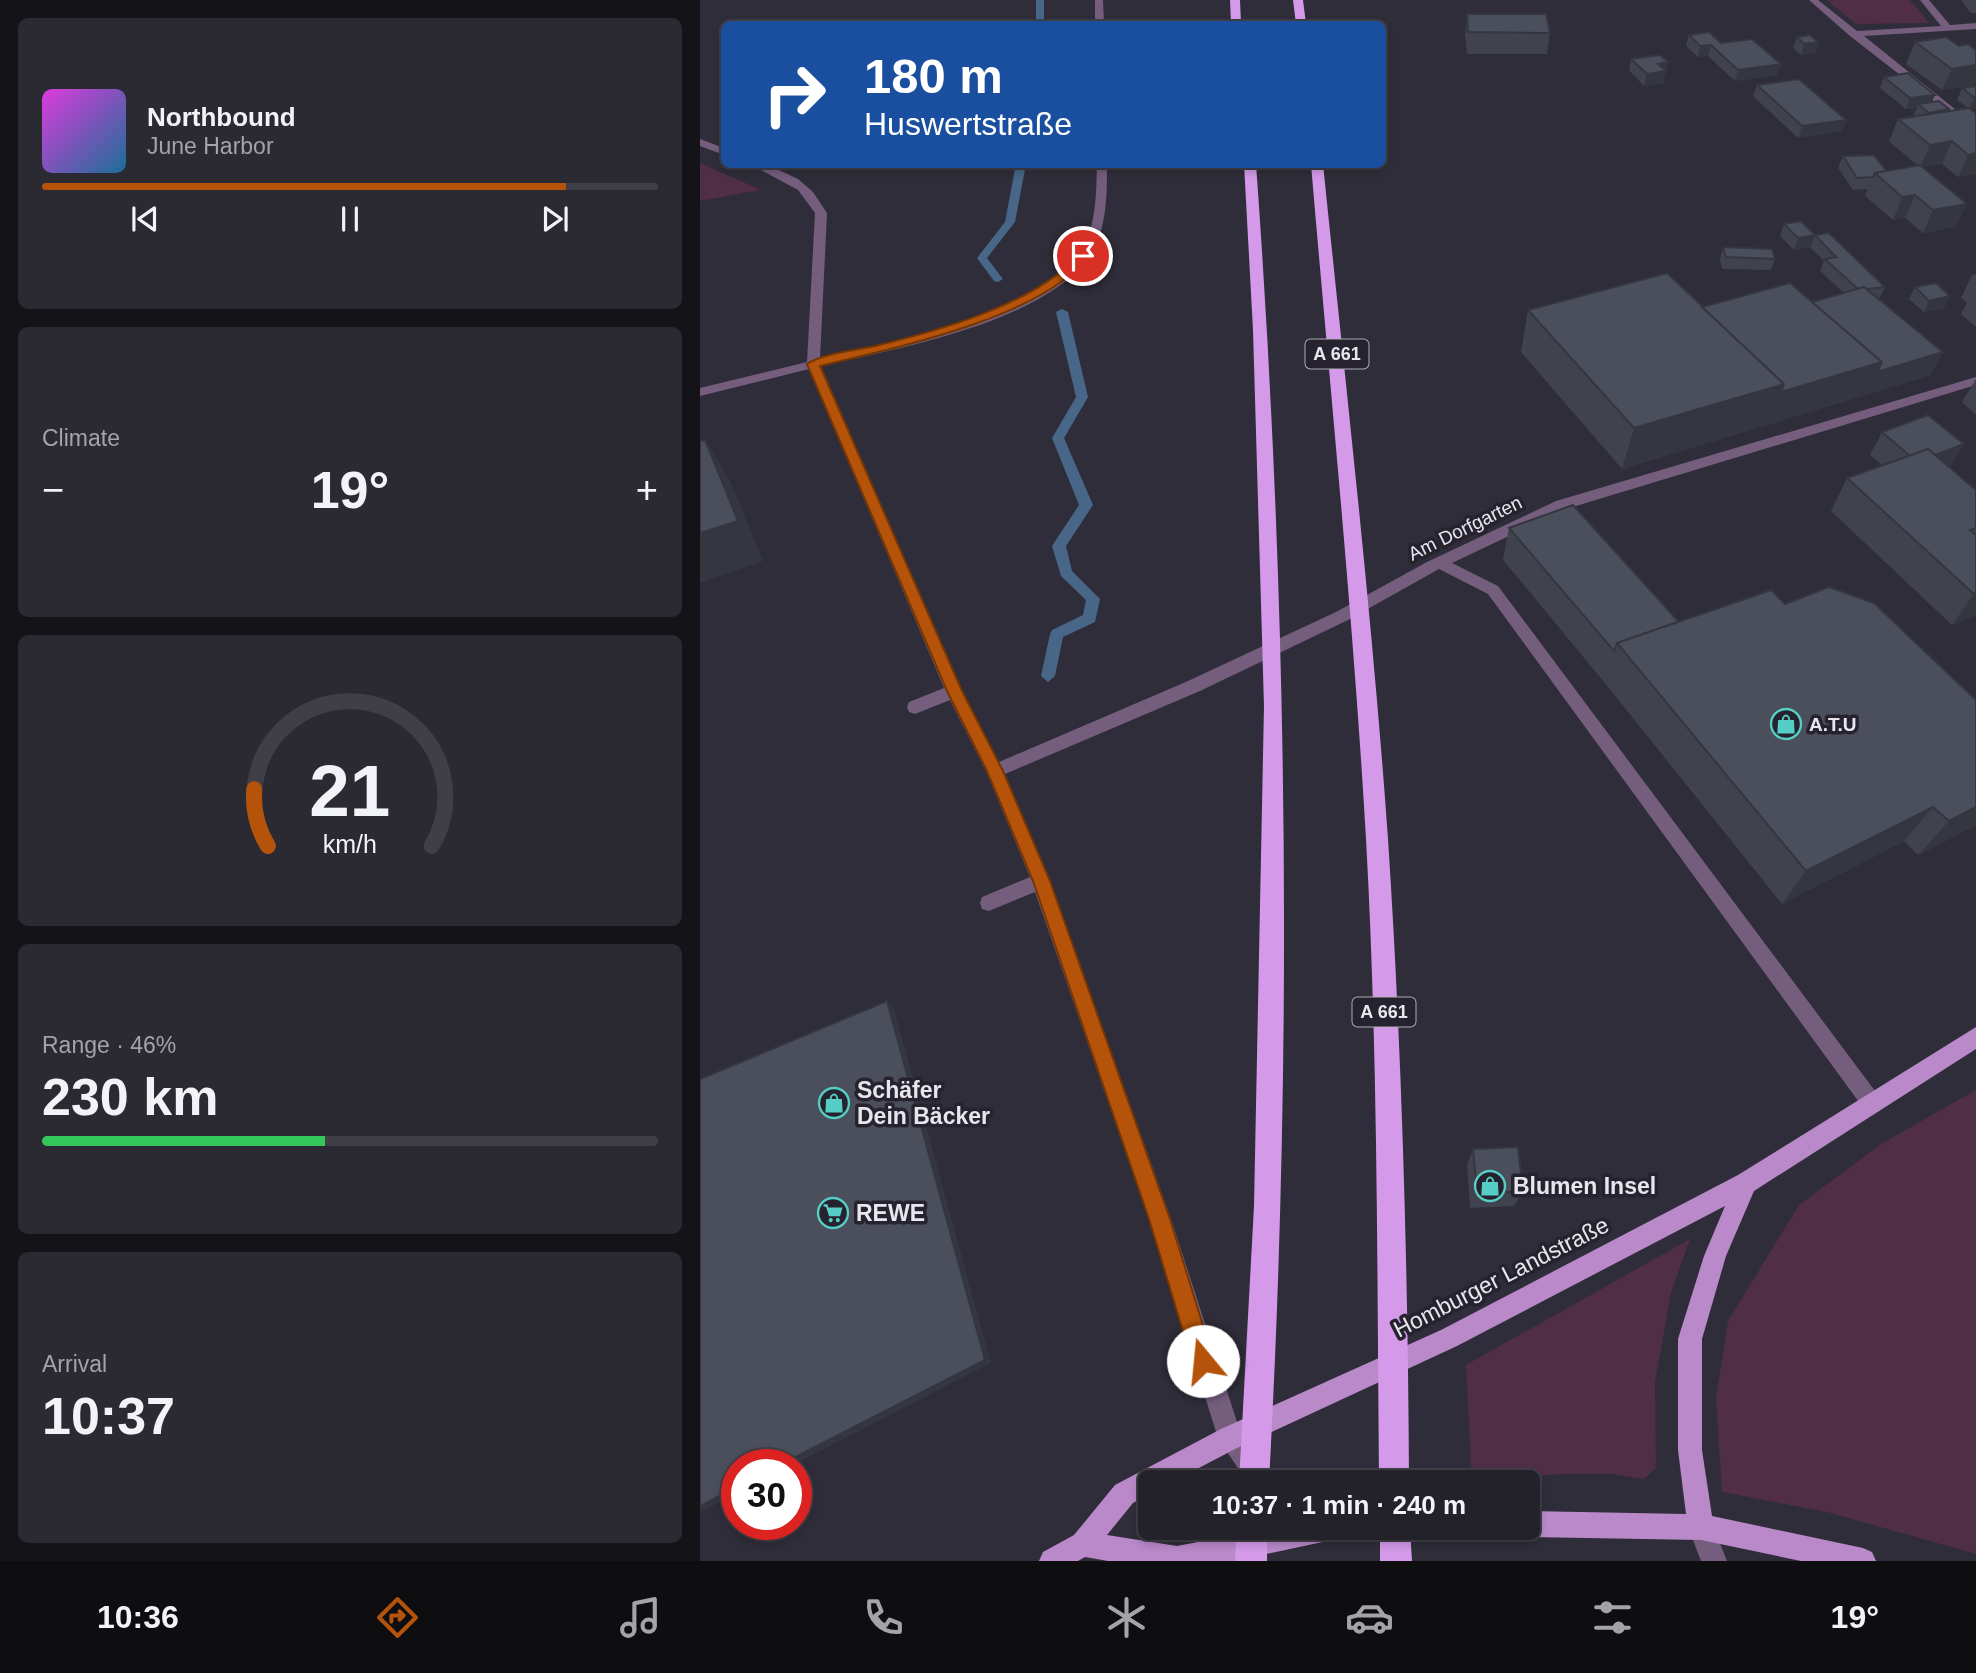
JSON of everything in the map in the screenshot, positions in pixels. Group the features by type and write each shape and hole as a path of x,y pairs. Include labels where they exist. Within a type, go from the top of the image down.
{"highway":[{"path":"1235,0 1236,21"},
{"path":"1298,0 1301,21"},
{"path":"1250,168 1261,317 1274,706 1268,1206 1255,1470"},
{"name":"A 661","path":"1317,168 1353,543 1377,842 1389,1136 1394,1470"},
{"path":"1251,1561 1252,1540"},
{"path":"1395,1540 1396,1561"}],"main road":[{"name":"Homburger Landstraße","path":"1052,1561 1083,1544 1124,1494 1230,1438 1449,1338 1746,1183 1976,1037"},
{"path":"1701,1527 1690,1450 1690,1339 1715,1256 1746,1183"},
{"path":"1540,1524 1701,1527 1863,1561"},
{"path":"1083,1544 1177,1559 1275,1540"}],"street":[{"path":"1099,0 1100,21"},
{"path":"1813,0 1976,131"},
{"path":"1924,0 1948,28"},
{"path":"1853,34 1976,26"},
{"path":"1962,27 1976,37"},
{"path":"700,142 721,151"},
{"path":"764,168 798,183 814,196 821,213 813,364 954,691 995,771 1041,881 1160,1219 1230,1438 1253,1470"},
{"path":"700,392 910,341 1010,306 1052,286 1077,264 1094,236 1099,216 1102,168"},
{"name":"Am Dorfgarten","path":"995,771 1194,686 1342,617 1439,563 1561,505 1976,381"},
{"path":"1439,563 1493,590 1871,1102"},
{"path":"915,707 954,691"},
{"path":"989,903 1041,881"},
{"path":"1701,1527 1714,1561"}],"shaded area":[{"path":"1827,0 1910,0 1929,23 1856,24"},
{"path":"700,163 761,190 700,201"},
{"path":"1976,1090 1976,1554 1827,1512 1722,1492 1716,1399 1728,1321 1799,1205 1881,1144"},
{"path":"1690,1239 1671,1293 1655,1382 1656,1468 1644,1479 1612,1474 1540,1476 1540,1470 1471,1470 1466,1365"}],"building":[{"path":"1467,14 1546,14 1550,33 1468,32"},
{"path":"1709,32 1721,43 1752,39 1781,64 1738,70 1711,45 1700,46 1689,35"},
{"path":"1810,35 1818,42 1804,44 1797,37"},
{"path":"1946,37 1959,46 1968,44 1976,50 1976,65 1952,69 1915,42"},
{"path":"1660,55 1668,62 1658,64 1666,71 1647,74 1631,59"},
{"path":"1908,73 1935,95 1910,98 1884,77"},
{"path":"1799,79 1846,120 1802,126 1757,85"},
{"path":"1976,86 1975,98 1962,88"},
{"path":"1939,101 1949,109 1929,113 1918,104"},
{"path":"1969,108 1976,113 1976,153 1968,155 1952,141 1930,145 1898,119"},
{"path":"1874,155 1887,171 1875,173 1873,177 1857,178 1843,156"},
{"path":"1920,165 1967,204 1933,210 1915,195 1902,197 1875,173"},
{"path":"1801,221 1815,235 1798,238 1784,224"},
{"path":"1829,233 1885,287 1858,289 1825,259 1836,257 1815,235"},
{"path":"1723,247 1772,249 1775,259 1726,257"},
{"path":"1667,273 1784,384 1634,428 1528,310"},
{"path":"1790,283 1882,362 1781,392 1784,384 1702,307"},
{"path":"1936,283 1950,296 1929,301 1915,287"},
{"path":"1864,287 1943,352 1877,372 1882,362 1812,302"},
{"path":"1928,415 1964,444 1935,455 1928,449 1910,456 1882,432"},
{"path":"705,440 738,521 700,533 700,441"},
{"path":"1928,449 1976,490 1976,528 1970,530 1976,535 1974,594 1847,478"},
{"path":"1573,505 1679,622 1617,643 1614,651 1509,528"},
{"name":"A.T.U","path":"1829,587 1874,603 1976,700 1976,807 1949,821 1933,807 1806,871 1617,643 1771,590 1785,604"},
{"path":"887,1001 985,1360 811,1449 721,1449 721,1495 700,1506 700,1079"},
{"path":"1518,1147 1523,1191 1477,1193 1473,1149"}],"waterway":[{"path":"1040,0 1040,21"},
{"path":"998,279 982,258 1010,222 1020,168"},
{"path":"1048,676 1057,634 1090,618 1093,599 1066,573 1059,546 1086,505 1058,438 1082,397 1062,312"}],"place":[{"name":"A.T.U","path":"1786,724"},
{"name":"Schäfer Dein Bäcker","path":"834,1103"},
{"name":"Blumen Insel","path":"1490,1186"},
{"name":"REWE","path":"833,1213"}],"route":[{"path":"1083,256 1070,272 1052,286 987,315 910,341 813,364 954,691 995,771 1041,881 1160,1219 1203,1361"}]}
